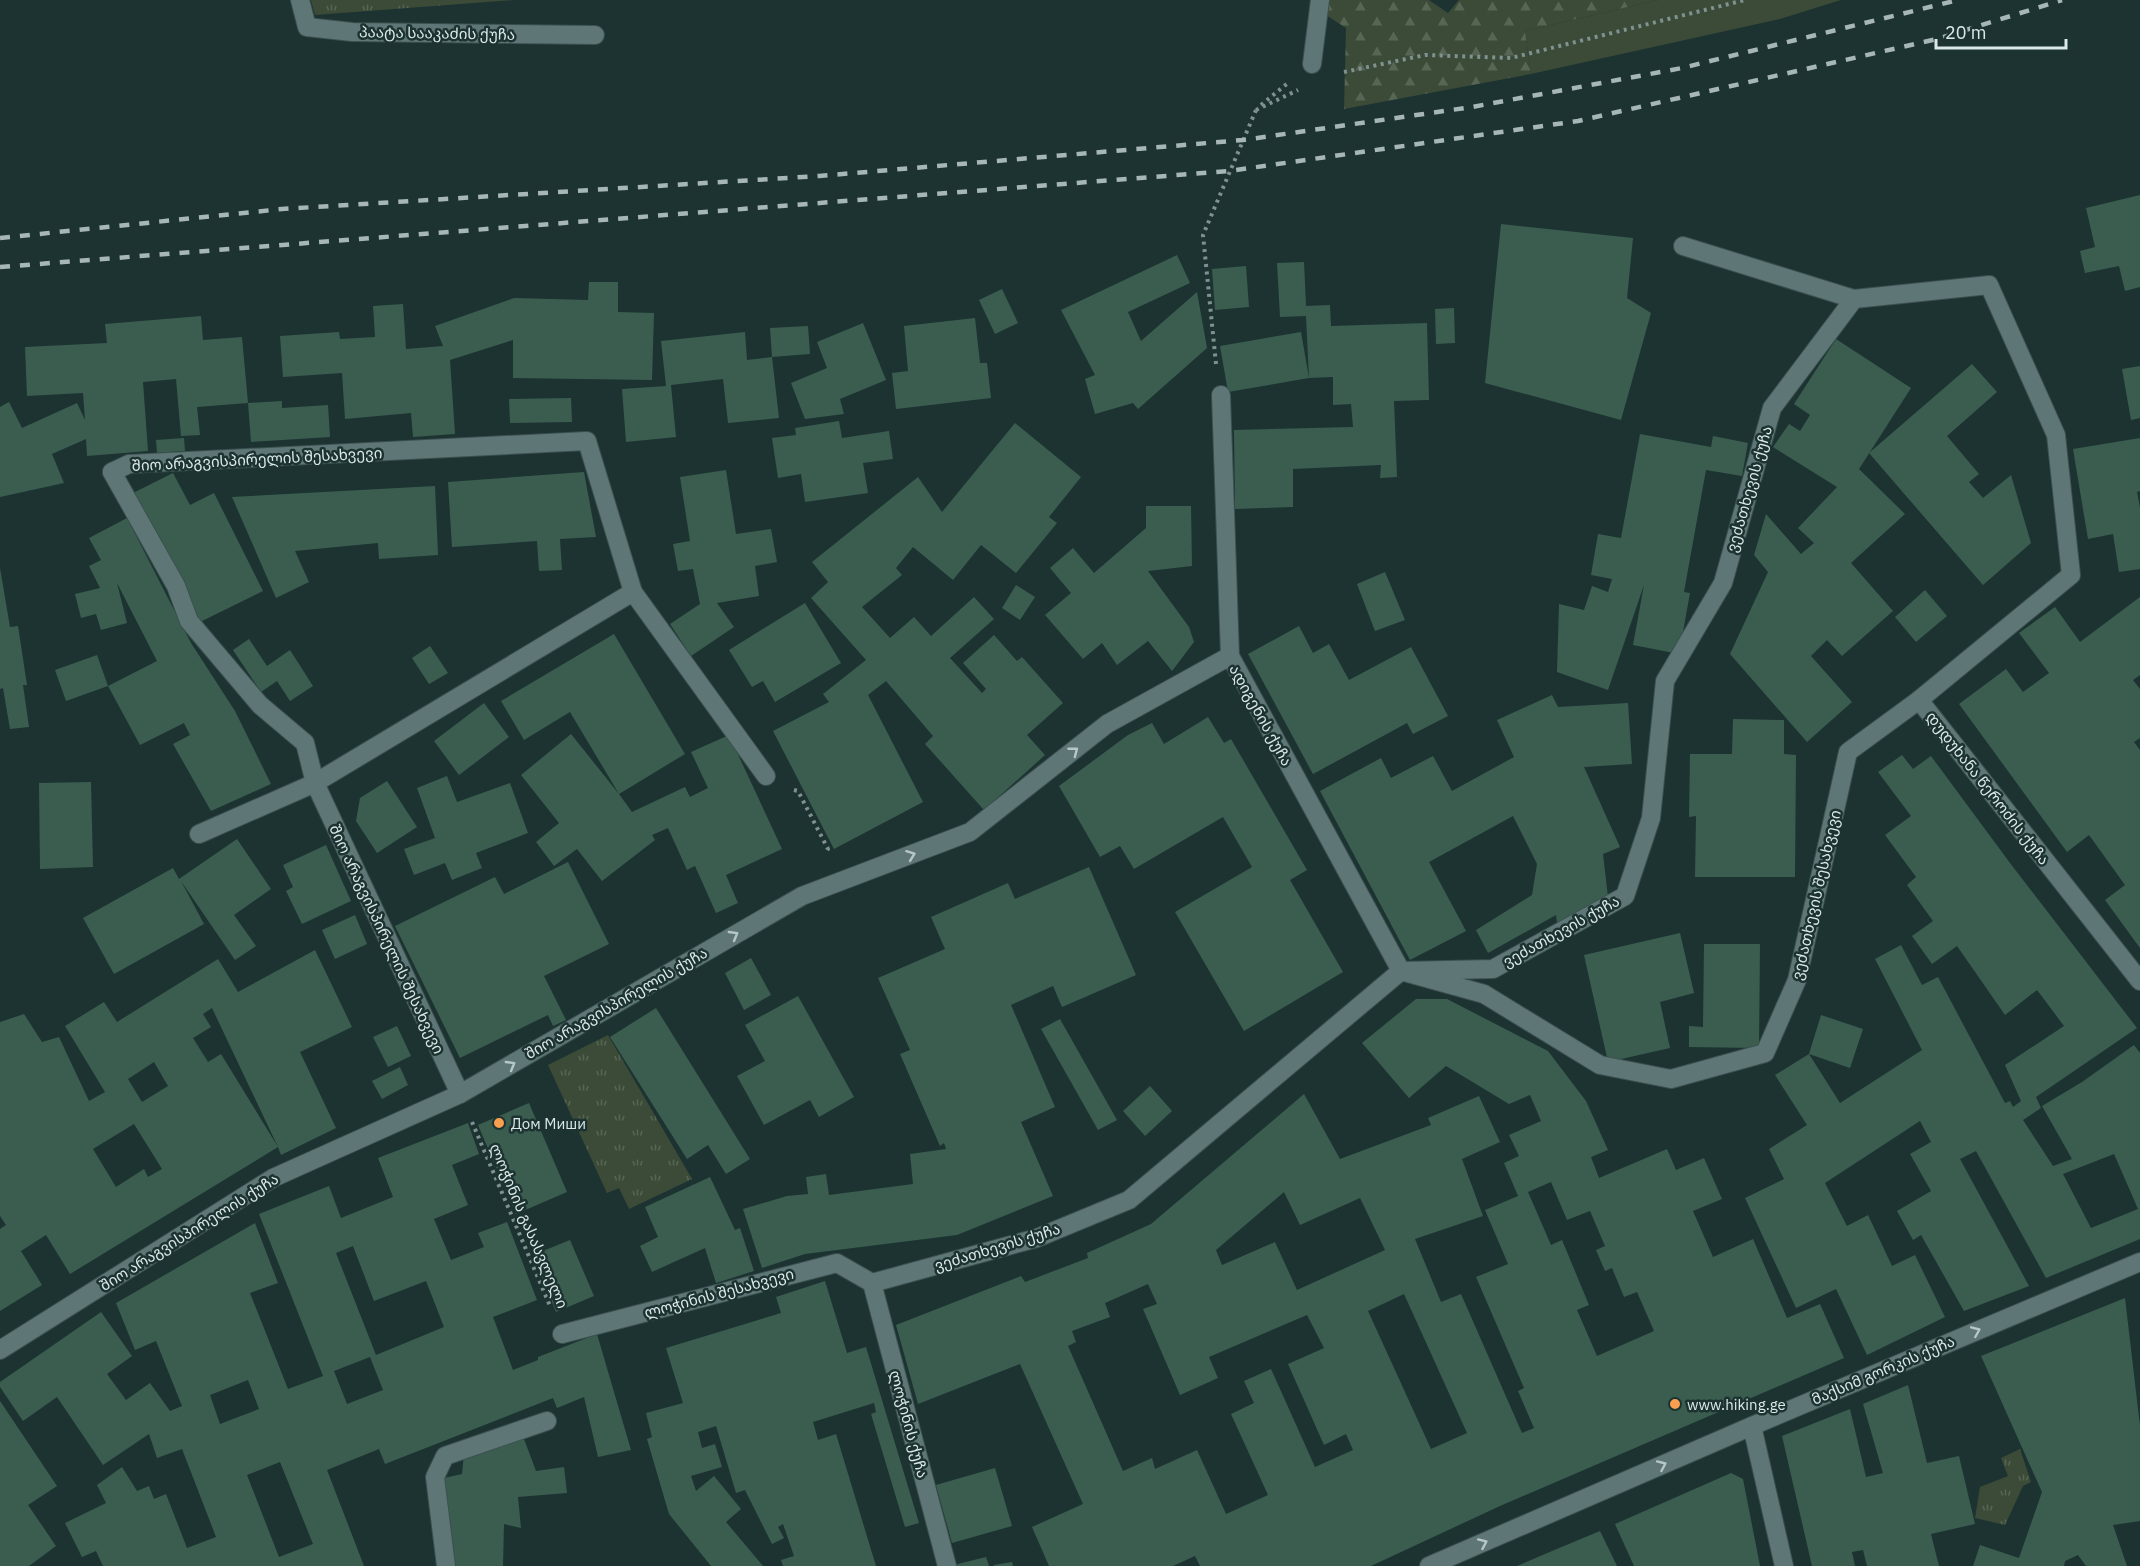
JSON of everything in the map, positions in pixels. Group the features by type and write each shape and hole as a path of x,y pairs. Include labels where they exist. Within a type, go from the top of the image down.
{"street":[{"name":"პაატა სააკაძის ქუჩა","path":"300,0 307,27 352,32 595,35"},
{"path":"1312,64 1320,0"},
{"path":"1683,246 1854,299"},
{"name":"დუდუხანა წეროძის ქუჩა","path":"1854,299 1989,285 2056,435 2071,575 1918,700 2140,981"},
{"name":"ვეძათხევის ქუჩა","path":"872,1283 1037,1238 1129,1200 1401,972 1493,969 1625,896 1651,818 1665,681 1722,583 1772,408 1854,299"},
{"name":"ადიგენის ქუჩა","path":"1221,395 1230,656 1401,972"},
{"name":"შიო არაგვისპირელის შესახვევი","path":"460,1094 315,783 305,743 260,705 189,621 176,586 112,472 129,464 587,441 633,592 766,776"},
{"path":"199,834 315,783 633,592"},
{"name":"შიო არაგვისპირელის ქუჩა","path":"0,1350 273,1178 460,1094 802,896 970,832 1107,724 1230,656"},
{"name":"ვეძათხევის შესახვევი","path":"1401,972 1484,994 1600,1065 1671,1079 1765,1053 1797,980 1848,752 1918,700"},
{"name":"მაქსიმ გორკის ქუჩა","path":"1429,1566 2140,1262"},
{"name":"ლოჭინის შესახვევი","path":"562,1334 837,1263 872,1283"},
{"name":"ლოჭინის ქუჩა","path":"872,1283 946,1566"},
{"path":"446,1566 435,1477 445,1456 547,1421"},
{"path":"1752,1426 1784,1566"}],"path":[{"path":"1340,73 1425,55 1511,58 1745,0"},
{"path":"1214,349 1203,235 1256,110 1312,64"},
{"path":"1256,110 1309,85"},
{"path":"766,776 798,792 828,849"},
{"name":"ლოჭინის გასასვლელი","path":"460,1094 562,1334"}],"green space":[{"path":"311,0 514,0 315,15"},
{"path":"1312,0 1429,0 1448,13 1459,0 1658,0 1525,31 1531,74 1344,109 1346,28 1309,4"},
{"path":"1658,0 1841,0 1780,19 1531,74 1525,31"},
{"path":"608,1035 692,1179 629,1209 619,1188 607,1193 548,1065"},
{"path":"2020,1449 2031,1482 2023,1486 2005,1525 1975,1518 1980,1487 2008,1476 2001,1458"}],"building":[{"path":"2140,195 2140,287 2125,291 2119,266 2085,273 2080,251 2095,247 2086,208"},
{"path":"1501,224 1633,238 1627,298 1651,313 1621,420 1485,383"},
{"path":"1177,255 1190,283 1128,312 1141,341 1197,292 1207,348 1138,409 1133,403 1095,414 1085,379 1095,375 1061,310"},
{"path":"1304,262 1306,306 1330,305 1331,326 1427,323 1429,400 1394,401 1397,477 1380,478 1381,465 1293,469 1293,507 1235,509 1234,430 1353,427 1351,404 1333,405 1333,377 1309,378 1306,316 1280,317 1277,263"},
{"path":"1246,266 1249,307 1215,310 1212,269"},
{"path":"589,282 618,282 618,312 654,313 652,380 513,378 513,340 450,360 455,434 413,437 411,413 345,419 342,373 283,377 280,336 339,332 340,339 375,337 373,306 403,304 406,349 443,346 435,326 514,298 588,300"},
{"path":"1002,289 1018,323 995,334 979,300"},
{"path":"1454,308 1455,343 1436,344 1435,309"},
{"path":"201,316 203,340 242,337 248,403 197,407 200,435 181,436 176,379 143,382 148,451 87,456 86,439 52,454 64,483 0,497 0,407 9,402 22,428 77,403 85,420 83,393 27,396 25,347 107,343 105,324"},
{"path":"975,318 980,363 987,363 991,398 896,409 892,373 908,371 904,326"},
{"path":"863,323 886,380 840,399 844,414 805,419 791,383 827,368 817,342"},
{"path":"808,326 810,354 772,357 770,328"},
{"path":"745,332 747,360 772,357 779,418 728,423 723,379 671,385 676,437 626,442 622,389 666,386 661,341"},
{"path":"1301,332 1309,378 1228,392 1220,346"},
{"path":"1836,339 1911,388 1859,469 1905,514 1851,563 1893,611 1842,656 1827,640 1811,656 1852,702 1807,742 1730,654 1768,572 1754,555 1766,514 1801,554 1814,543 1798,528 1837,487 1773,447 1789,424 1800,431 1810,415 1794,404"},
{"path":"1972,364 1997,392 1947,436 1979,474 1969,482 1983,498 2011,475 2031,543 1983,585 1869,453"},
{"path":"2140,366 2140,418 2131,420 2122,369"},
{"path":"571,398 572,422 510,423 509,399"},
{"path":"282,401 282,408 328,405 330,437 251,442 248,403"},
{"path":"839,421 842,438 889,431 893,459 863,463 868,493 805,502 801,474 778,478 772,438 796,435 795,428"},
{"path":"1015,423 1081,477 1049,517 1057,523 1016,573 981,545 953,580 913,547 896,568 902,575 862,607 890,638 914,617 931,636 974,597 994,619 950,658 982,693 986,689 963,663 994,635 1017,661 1022,657 1063,703 1027,735 1045,755 984,810 925,744 933,736 886,681 868,695 923,802 834,849 773,731 829,702 823,694 866,660 811,598 828,582 812,562 918,477 942,512"},
{"path":"1640,434 1711,447 1713,436 1748,443 1742,476 1706,470 1684,592 1690,593 1679,654 1633,645 1644,585 1608,690 1557,672 1559,604 1584,610 1592,586 1608,592 1612,579 1591,575 1598,534 1621,538"},
{"path":"184,438 185,451 157,453 156,440"},
{"path":"2140,438 2140,491 2137,492 2140,508 2140,569 2119,572 2113,534 2088,539 2073,449"},
{"path":"726,470 736,534 771,529 777,562 755,566 759,596 717,603 734,627 691,656 670,624 700,604 693,569 678,571 673,544 690,541 680,477"},
{"path":"584,472 596,537 560,539 562,570 539,571 537,541 452,547 448,482"},
{"path":"173,473 190,505 214,493 263,591 198,623 133,493"},
{"path":"435,486 438,555 379,559 378,543 295,551 309,582 276,598 232,497"},
{"path":"1146,506 1191,506 1192,566 1148,571 1189,627 1194,642 1172,671 1148,641 1117,665 1102,643 1083,659 1045,615 1071,593 1050,568 1073,548 1094,573 1146,528"},
{"path":"127,518 191,643 235,711 271,784 211,811 173,744 190,735 184,723 140,745 108,686 157,661 117,583 127,623 101,630 96,614 81,618 75,594 100,588 89,566 101,560 89,538"},
{"path":"0,568 10,627 18,626 27,685 23,685 29,727 10,729 3,688 0,689"},
{"path":"1385,572 1405,620 1375,631 1357,584"},
{"path":"1016,585 1035,597 1020,620 1002,608"},
{"path":"1925,590 1947,616 1916,642 1895,617"},
{"path":"2140,597 2140,675 2133,680 2140,689 2140,738 2134,742 2140,750 2140,948 2105,900 2125,885 2089,835 2067,852 1959,704 2006,669 2023,692 2049,673 2019,633 2055,607 2080,642"},
{"path":"805,603 841,663 775,702 763,681 752,687 729,650"},
{"path":"1299,626 1313,653 1329,644 1349,680 1411,647 1448,716 1413,734 1407,723 1313,774 1248,654"},
{"path":"614,634 685,754 619,794 570,712 524,740 501,701"},
{"path":"249,639 267,666 290,650 313,686 290,701 277,681 261,692 233,650"},
{"path":"430,646 448,673 429,684 412,658"},
{"path":"97,655 108,686 66,701 55,670"},
{"path":"1552,695 1558,707 1628,703 1632,764 1584,767 1620,847 1603,854 1608,897 1557,923 1556,915 1488,953 1476,930 1532,895 1537,864 1513,816 1429,862 1466,931 1410,960 1320,791 1381,758 1391,778 1433,756 1452,791 1514,757 1497,720"},
{"path":"484,703 509,737 459,775 434,741"},
{"path":"1208,717 1224,743 1231,739 1307,870 1290,880 1343,972 1244,1031 1175,912 1252,867 1223,817 1134,869 1120,846 1100,857 1059,786 1128,735 1152,723 1164,744"},
{"path":"1733,719 1784,720 1784,754 1796,755 1795,877 1695,877 1696,816 1689,817 1690,754 1732,754"},
{"path":"571,734 632,812 685,787 690,797 708,788 691,752 729,735 782,849 726,875 738,903 716,913 695,866 687,870 668,828 652,835 655,840 602,881 577,849 554,866 536,842 559,823 521,775"},
{"path":"1902,755 1913,769 1931,756 2137,1028 2036,1097 2041,1108 2023,1120 2053,1166 2072,1159 2042,1106 2082,1082 2134,1045 2140,1053 2140,1239 2046,1278 1976,1151 1960,1159 2029,1286 1964,1311 1921,1235 1913,1240 1897,1211 1931,1191 1910,1154 1931,1142 1920,1121 1825,1183 1847,1226 1868,1215 1892,1266 1915,1255 1945,1317 1867,1355 1836,1289 1796,1308 1745,1198 1784,1179 1769,1149 1807,1125 1775,1075 1809,1054 1840,1103 1922,1050 1875,959 1901,945 1922,985 1938,977 2005,1103 2010,1101 2013,1107 2021,1101 2005,1065 2064,1026 2037,990 2005,1015 1957,946 1932,964 1912,936 1933,921 1907,885 1916,877 1885,835 1911,816 1878,772","holes":["2114,1154 2138,1209 2091,1228 2063,1174"]},
{"path":"447,776 457,802 510,783 528,833 476,853 482,868 452,880 445,863 414,875 404,849 435,838 417,788"},
{"path":"387,781 417,827 377,853 356,821 360,798"},
{"path":"91,782 93,867 40,869 39,783"},
{"path":"237,839 271,889 234,915 256,946 235,960 181,881 204,924 114,974 83,918 173,868 179,879"},
{"path":"326,845 351,901 302,924 286,891 293,887 283,865"},
{"path":"568,862 609,944 544,976 566,1020 553,1026 548,1015 460,1058 395,926 495,877 504,894"},
{"path":"1089,867 1136,975 1062,1007 1053,986 1011,1005 1055,1107 1021,1122 1053,1196 957,1235 805,1254 762,1268 743,1209 787,1196 808,1194 806,1177 826,1174 829,1195 913,1184 910,1154 946,1149 944,1143 940,1146 900,1054 910,1050 878,978 945,949 931,917 1008,883 1015,899"},
{"path":"355,915 367,944 335,959 322,930"},
{"path":"1680,933 1694,993 1660,1002 1670,1048 1608,1062 1584,955"},
{"path":"1704,944 1760,944 1759,1048 1689,1047 1689,1026 1703,1027"},
{"path":"315,950 352,1027 300,1052 336,1128 281,1155 278,1147 70,1274 46,1235 21,1251 42,1285 0,1311 0,1229 6,1225 0,1216 0,1022 24,1014 42,1042 59,1037 89,1101 105,1092 65,1026 104,1002 117,1022 218,959 238,992","holes":["212,1008 278,1147 221,1054 208,1062 193,1038 211,1027 203,1014","154,1062 168,1086 142,1102 128,1079","134,1124 162,1169 148,1177 144,1169 116,1187 93,1149"]},
{"path":"751,958 771,995 744,1010 725,973"},
{"path":"798,996 854,1097 819,1117 810,1100 764,1125 737,1076 765,1061 745,1025"},
{"path":"1416,999 1447,999 1548,1051 1586,1101 1608,1150 1591,1157 1599,1178 1667,1149 1676,1170 1704,1158 1722,1199 1693,1211 1713,1257 1753,1239 1787,1318 1820,1304 1844,1358 1500,1506 1371,1566 1200,1566 1195,1556 1173,1566 1049,1566 1032,1527 1083,1504 1020,1364 918,1404 896,1325 1021,1276 1025,1282 1088,1258 1087,1253 1151,1224 1304,1094 1340,1159 1431,1125 1428,1118 1479,1096 1500,1142 1462,1159 1483,1216 1415,1239 1441,1302 1461,1294 1522,1433 1534,1428 1518,1391 1524,1388 1476,1277 1508,1264 1485,1210 1518,1196 1504,1163 1519,1156 1509,1135 1541,1121 1530,1095 1509,1104 1446,1066 1409,1098 1362,1043","holes":["1551,1182 1567,1220 1590,1211 1605,1246 1596,1250 1605,1271 1612,1268 1624,1297 1637,1292 1654,1331 1597,1356 1577,1310 1589,1305 1562,1240 1551,1245 1528,1192","1284,1192 1300,1225 1360,1198 1385,1250 1297,1290 1275,1242 1222,1265 1216,1250","1148,1284 1157,1304 1143,1309 1180,1395 1218,1378 1209,1357 1307,1315 1324,1348 1288,1364 1324,1445 1346,1434 1353,1450 1315,1467 1271,1369 1244,1381 1254,1403 1231,1414 1268,1495 1226,1514 1197,1450 1155,1469 1152,1458 1123,1471 1068,1346 1076,1342 1072,1331 1110,1317 1105,1303","1404,1294 1467,1433 1431,1449 1368,1311"]},
{"path":"656,1008 750,1159 726,1174 708,1145 687,1159 610,1037"},
{"path":"1821,1015 1863,1029 1850,1068 1809,1054"},
{"path":"1060,1019 1117,1120 1098,1130 1041,1029"},
{"path":"397,1026 411,1056 388,1067 373,1037"},
{"path":"400,1067 408,1085 382,1099 372,1081"},
{"path":"1150,1086 1172,1111 1145,1136 1123,1111"},
{"path":"529,1103 567,1192 516,1214 478,1125"},
{"path":"468,1123 479,1154 452,1165 468,1205 434,1219 451,1260 484,1247 478,1233 507,1222 537,1300 493,1317 513,1370 538,1360 538,1357 597,1334 631,1450 598,1457 584,1397 557,1408 553,1398 385,1464 379,1449 327,1470 364,1566 103,1566 96,1551 82,1557 65,1523 106,1503 97,1485 122,1467 137,1491 149,1486 154,1499 166,1494 187,1548 216,1537 182,1449 157,1458 149,1434 103,1465 57,1397 23,1421 0,1387 0,1382 101,1312 132,1356 107,1374 126,1400 150,1383 170,1411 182,1406 156,1341 135,1350 116,1303 255,1223 278,1283 250,1293 288,1389 323,1376 259,1214 329,1186 341,1218 393,1197 378,1158","holes":["353,1246 374,1301 426,1281 444,1327 376,1355 336,1253","370,1357 383,1390 347,1404 334,1371","248,1380 259,1409 220,1424 210,1395","280,1462 313,1544 279,1557 247,1475"]},
{"path":"710,1177 735,1230 740,1228 754,1271 716,1283 705,1248 652,1272 640,1246 658,1237 645,1207"},
{"path":"570,1240 594,1296 556,1312 533,1255"},
{"path":"825,1281 847,1353 866,1347 919,1523 905,1527 871,1414 876,1412 874,1403 813,1422 818,1440 836,1434 876,1566 783,1566 781,1560 794,1556 783,1524 778,1527 784,1538 772,1544 745,1490 736,1493 716,1426 698,1432 702,1448 715,1444 722,1467 691,1476 696,1491 714,1476 741,1509 726,1522 763,1566 711,1566 669,1514 647,1439 652,1437 646,1413 683,1403 666,1348 781,1313 776,1297"},
{"path":"2125,1298 2140,1426 2140,1521 2113,1525 2127,1566 2086,1566 2078,1555 2065,1561 2064,1566 1973,1566 1980,1545 2019,1558 2042,1492 1981,1356"},
{"path":"1908,1385 1927,1463 1959,1456 1975,1524 1931,1534 1939,1566 1867,1566 1863,1550 1852,1552 1855,1566 1812,1566 1782,1436 1850,1409 1866,1477 1883,1473 1863,1404"},
{"path":"0,1401 57,1486 28,1505 56,1546 29,1566 0,1566"},
{"path":"524,1439 536,1471 564,1467 567,1493 518,1497 521,1528 504,1524 503,1566 455,1566 444,1478 462,1474 464,1453"},
{"path":"995,1468 1012,1526 952,1543 936,1485"},
{"path":"1731,1473 1743,1479 1760,1566 1634,1566 1615,1524"},
{"path":"1600,1531 1617,1566 1517,1566 1552,1551"},
{"path":"986,1557 989,1566 954,1566 954,1565"},
{"path":"1012,1562 1013,1566 994,1566 994,1565"}],"railway":[{"path":"0,238 282,209 819,176 1243,140 1472,107 1682,68 1958,0"},
{"path":"0,267 1229,171 1578,121 1937,39 2062,0"}],"place":[{"name":"Дом Миши","path":"499,1123"},
{"name":"www.hiking.ge","path":"1675,1404"}]}
